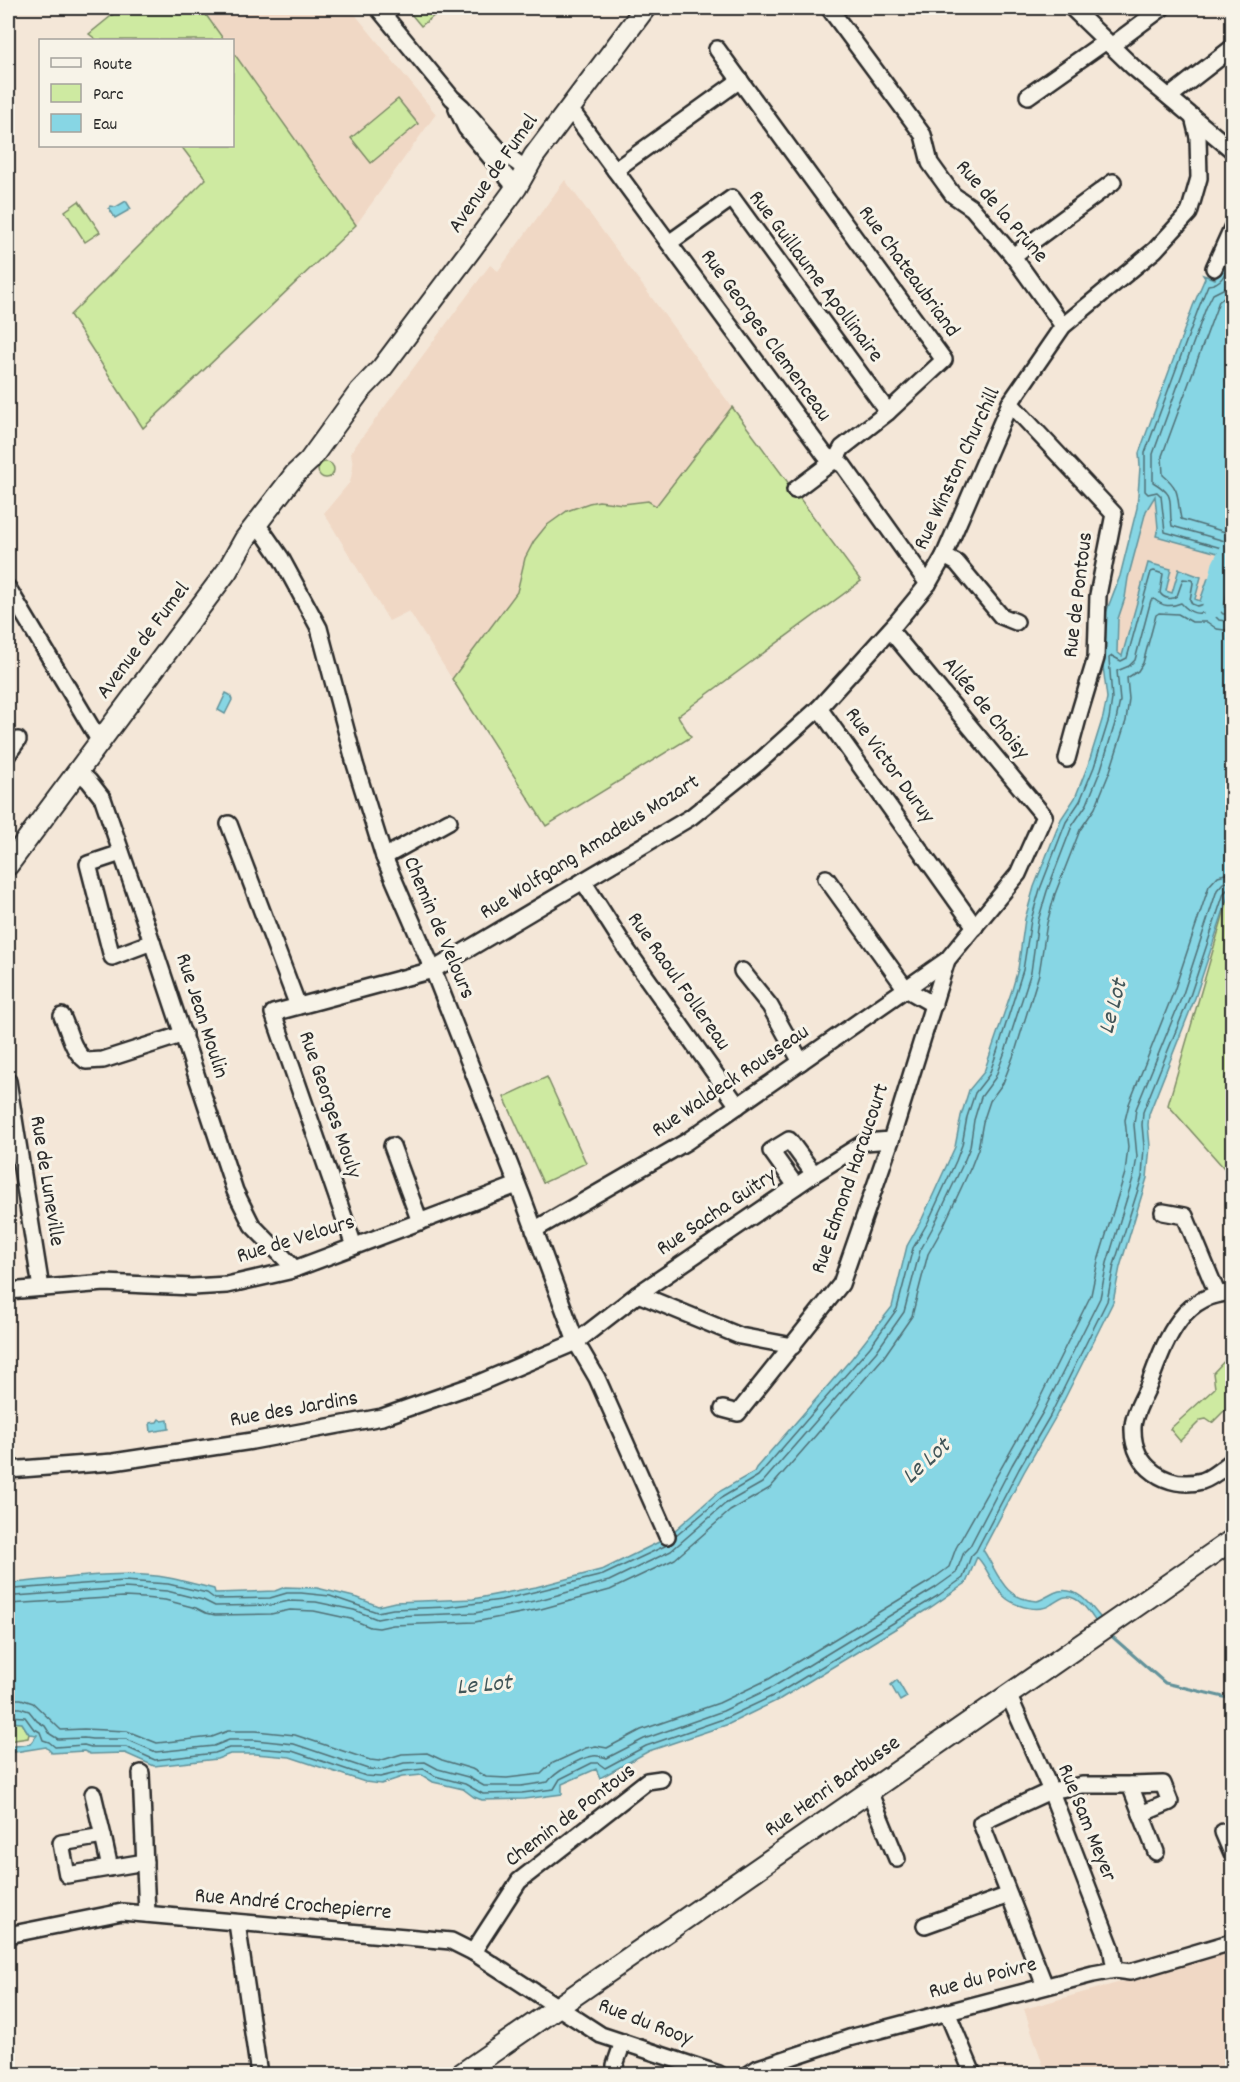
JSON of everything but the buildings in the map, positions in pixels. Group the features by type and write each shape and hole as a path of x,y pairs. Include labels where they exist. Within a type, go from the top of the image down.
{"main road":[{"name":"Avenue de Fumel","path":"8,865 227,571 245,539 260,529 295,474 309,461 360,391 381,368 516,188 568,110 645,8"},
{"name":"Rue Henri Barbusse","path":"461,2074 1233,1540"}],"street":[{"path":"378,8 452,98 499,150 526,170"},
{"name":"Rue de la Prune","path":"828,8 923,135 930,163 953,195 972,208 1013,256 1063,326"},
{"path":"1072,8 1169,97 1233,150"},
{"path":"1028,96 1162,8"},
{"path":"1169,97 1233,48"},
{"name":"Rue Chateaubriand","path":"717,49 944,360 888,412 842,448 836,459 795,490"},
{"path":"615,170 740,80"},
{"path":"452,98 466,128 516,188"},
{"name":"Rue Georges Clemenceau","path":"568,110 576,117 825,455 836,459 843,465 928,584"},
{"name":"Rue Winston Churchill","path":"928,584 944,556 1010,403 1063,326 1155,249 1189,213 1199,178 1198,137 1193,117"},
{"path":"1013,256 1113,182"},
{"name":"Rue Guillaume Apollinaire","path":"669,243 732,198 888,412"},
{"path":"1214,268 1233,228"},
{"name":"Rue de Pontous","path":"1010,403 1114,514 1098,595 1096,658 1067,759"},
{"name":"Chemin de Velours","path":"260,529 281,558 319,628 384,857 433,970 576,1342 597,1378 667,1536"},
{"path":"944,556 957,563 1001,616 1016,622"},
{"name":"Rue Victor Duruy","path":"928,584 891,630 819,708 975,927"},
{"path":"8,588 99,740"},
{"name":"Allée de Choisy","path":"891,630 1044,816 1018,874 975,927"},
{"name":"Rue Wolfgang Amadeus Mozart","path":"273,1013 433,970 691,817 758,763 819,708"},
{"path":"8,754 18,740"},
{"name":"Rue Jean Moulin","path":"77,770 89,781 102,799 184,1034 235,1191 252,1225 295,1269"},
{"path":"384,857 449,821"},
{"path":"229,824 298,1006"},
{"path":"120,853 88,864 112,957 152,942"},
{"path":"826,878 906,989 934,1005"},
{"name":"Rue Raoul Follereau","path":"583,881 627,950 738,1106"},
{"name":"Rue Edmond Haraucourt","path":"723,1410 738,1413 841,1284 891,1140 947,960 975,927"},
{"name":"Rue Waldeck Rousseau","path":"534,1230 686,1142 947,960"},
{"path":"742,971 770,1006 801,1062"},
{"name":"Rue Georges Mouly","path":"273,1013 354,1246"},
{"path":"62,1016 72,1047 86,1061 103,1060 184,1034"},
{"name":"Rue de Luneville","path":"8,1081 40,1288"},
{"path":"796,1186 771,1151 789,1140 814,1174"},
{"name":"Rue Sacha Guitry","path":"576,1342 638,1294 814,1174 865,1142 891,1140"},
{"path":"392,1146 420,1222"},
{"name":"Rue de Velours","path":"8,1291 105,1283 192,1287 227,1285 295,1269 517,1185"},
{"path":"1163,1212 1185,1216 1225,1293 1195,1303 1170,1331 1132,1429 1138,1454 1150,1471 1173,1483 1203,1480 1233,1461"},
{"path":"638,1294 740,1336 793,1346"},
{"name":"Rue des Jardins","path":"8,1470 113,1462 252,1441 382,1417 479,1383 576,1342"},
{"name":"Rue Sam Meyer","path":"1008,1694 1050,1791 1111,1947 1116,1970"},
{"path":"141,1773 147,1914"},
{"name":"Chemin de Pontous","path":"473,1952 519,1881 647,1781 661,1779"},
{"path":"1045,1986 981,1823 1050,1791 1082,1785 1163,1785 1170,1802 1141,1814"},
{"path":"1130,1785 1156,1852"},
{"path":"868,1791 897,1859"},
{"path":"93,1794 110,1868"},
{"path":"1223,1832 1233,1853"},
{"path":"103,1836 61,1843 67,1875 145,1862"},
{"path":"926,1925 1009,1895"},
{"name":"Rue André Crochepierre","path":"8,1935 122,1912 451,1941 473,1952 558,2008"},
{"path":"237,1923 259,2074"},
{"name":"Rue du Poivre","path":"749,2074 758,2068 849,2038 1093,1974 1116,1970 1130,1972 1233,1942"},
{"name":"Rue du Rooy","path":"558,2008 601,2035 718,2074"},
{"path":"947,2012 973,2074"},
{"path":"615,2074 615,2065 623,2042"}],"shaded area":[{"path":"202,8 350,8 436,114 356,225 234,52 234,39 224,39"},
{"path":"565,180 732,407 655,507 648,501 623,504 599,501 589,502 567,511 520,576 518,592 452,679 409,611 389,621 324,513 350,482 353,468 351,452 490,265 498,271"},
{"path":"1156,495 1158,528 1156,536 1232,557 1232,603 1230,609 1224,607 1207,579 1200,601 1195,599 1180,570 1172,593 1165,591 1122,657 1117,652 1118,619 1146,511"},
{"path":"1232,1951 1232,2074 1046,2074 1024,2009"}],"green space":[{"path":"121,8 201,8 223,39 96,39 89,34"},
{"path":"406,8 444,8 421,26"},
{"path":"234,53 356,225 143,428 70,315 206,179 182,147 234,147"},
{"path":"398,99 418,124 371,163 351,138"},
{"path":"79,201 100,232 85,242 65,211"},
{"path":"732,407 861,581 678,716 691,737 546,826 452,679 517,592 525,558 534,541 546,526 567,511 599,501 623,504 648,501 656,506"},
{"path":"326,462 332,464 334,470 332,476 326,478 320,476 318,470 320,464"},
{"path":"1232,885 1232,1177 1168,1105"},
{"path":"547,1077 586,1163 543,1183 504,1097"},
{"path":"1232,1353 1232,1403 1212,1423 1206,1419 1201,1420 1180,1441 1170,1429 1215,1388 1213,1373"},
{"path":"18,1721 29,1734 28,1738 8,1741 8,1722"}],"water":[{"path":"126,201 131,209 115,218 109,208"},
{"path":"1232,241 1232,557 1156,536 1158,528 1155,496 1146,511 1118,619 1117,652 1122,656 1148,563 1171,569 1166,591 1172,593 1179,569 1201,577 1195,599 1200,601 1208,578 1229,584 1224,607 1230,609 1232,603 1232,885 1195,998 1149,1114 1150,1146 1147,1178 1120,1267 1113,1302 1055,1418 983,1550 1003,1584 1016,1596 1037,1601 1059,1591 1073,1592 1085,1600 1104,1622 1099,1626 1084,1606 1070,1597 1062,1598 1041,1608 1029,1608 1012,1602 998,1590 977,1557 966,1583 931,1607 780,1699 729,1724 649,1751 600,1778 596,1769 562,1784 562,1794 524,1799 482,1800 463,1789 433,1782 422,1775 402,1777 381,1784 365,1782 290,1757 230,1754 217,1759 154,1766 125,1753 90,1754 84,1751 52,1753 46,1747 8,1753 8,1747 30,1744 37,1735 29,1734 22,1723 8,1722 8,1581 13,1583 71,1577 150,1575 214,1589 215,1593 275,1591 285,1587 317,1588 358,1598 378,1606 395,1602 473,1599 536,1587 604,1569 665,1539 717,1493 754,1472 852,1358 892,1307 907,1246 955,1147 969,1090 984,1072 1012,990 1018,969 1025,919 1034,887 1061,819 1075,798 1103,717 1107,698 1103,666 1102,623 1120,576 1137,508 1139,453 1205,278 1203,275 1215,279"},
{"path":"226,693 232,700 225,714 218,710"},
{"path":"159,1419 168,1420 169,1429 151,1432 150,1423 157,1422"},
{"path":"897,1680 907,1697 900,1701 891,1685"}],"waterway":[{"name":"Le Lot","path":"1212,608 1222,566 1232,546"},
{"path":"1108,1633 1165,1683 1232,1699"}]}
